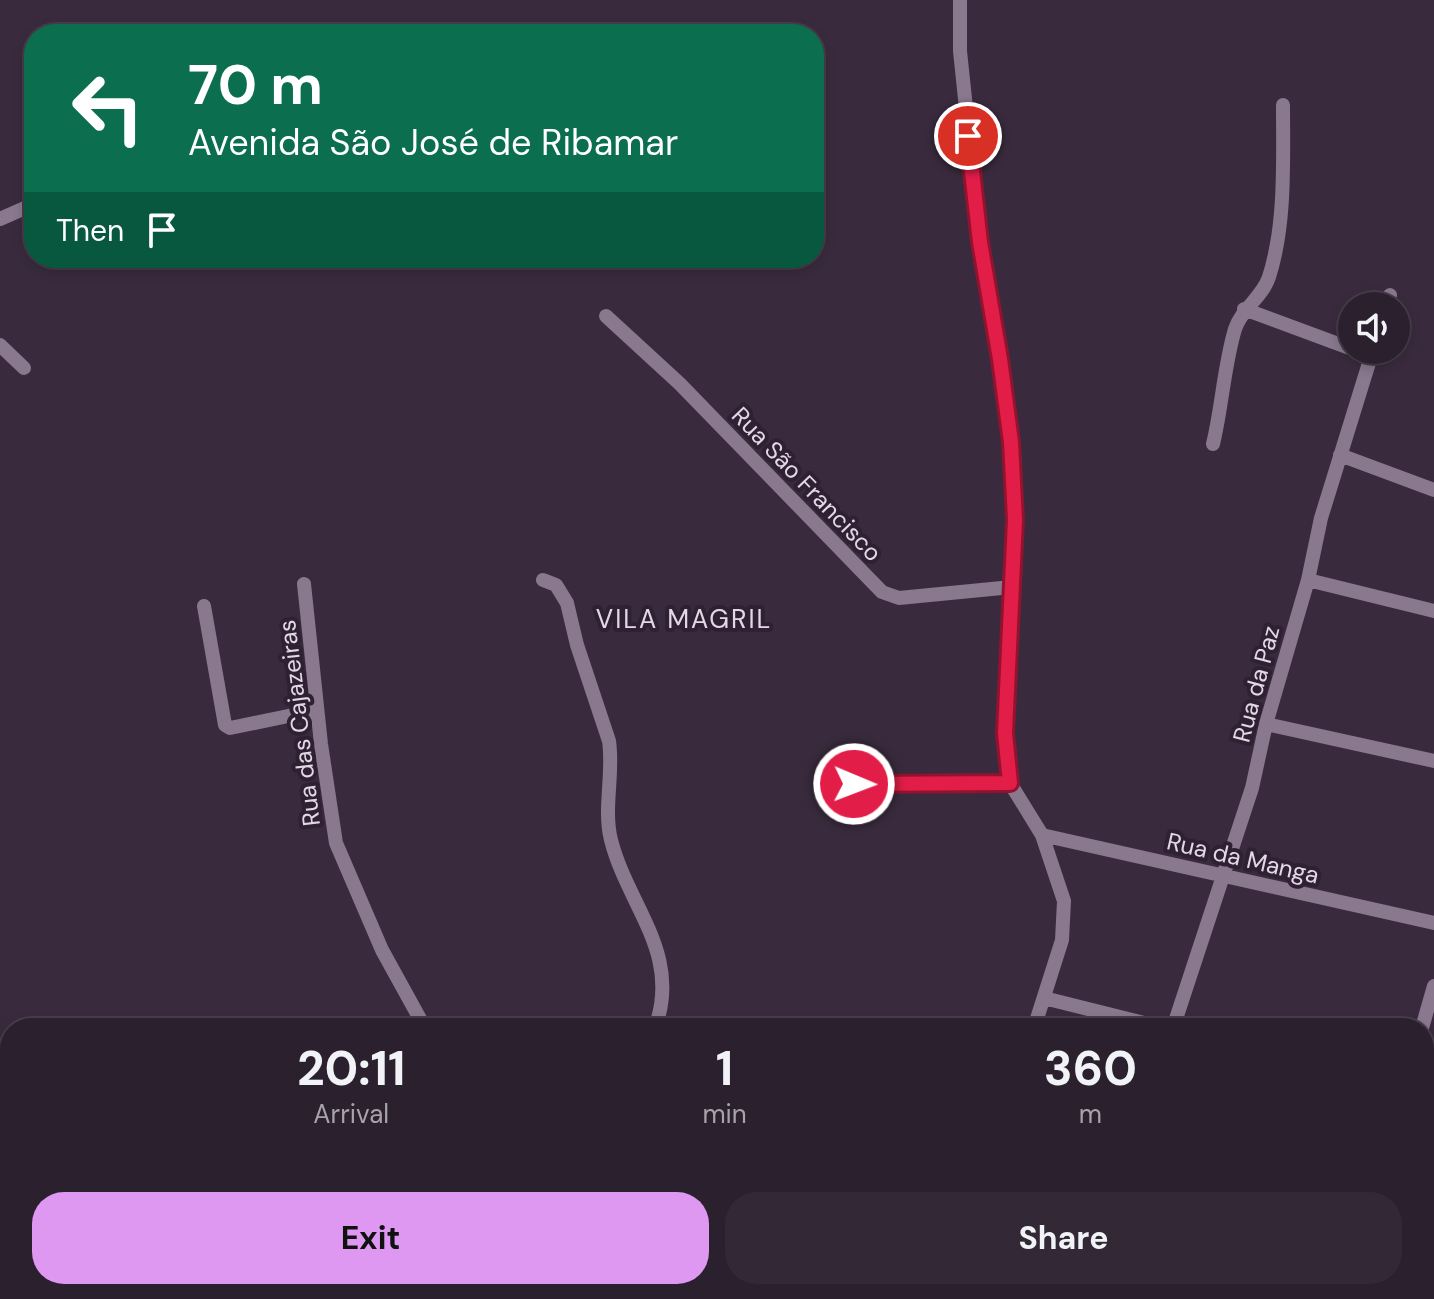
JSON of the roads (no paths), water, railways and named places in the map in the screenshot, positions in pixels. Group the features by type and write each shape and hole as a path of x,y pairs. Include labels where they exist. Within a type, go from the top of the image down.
{"street":[{"path":"957,1 978,226 1011,442 1015,520 1005,733 1010,783 1042,835 1061,886 1065,921 1057,958 1037,1018"},
{"path":"1213,444 1235,329 1244,309 1261,293 1268,279 1277,236 1283,164 1283,105"},
{"path":"0,219 24,208"},
{"path":"1244,309 1338,344"},
{"name":"Rua São Francisco","path":"606,316 680,384 882,592 899,598 1012,587"},
{"path":"0,345 24,368"},
{"name":"Rua da Paz","path":"1176,1018 1252,788 1266,724 1308,580 1321,518 1369,364"},
{"path":"1340,455 1434,490"},
{"path":"543,580 556,585 567,603 577,645 609,741 612,757 608,805 611,841 655,945 664,990 657,1018"},
{"path":"1308,580 1434,611"},
{"name":"Rua das Cajazeiras","path":"304,584 317,710 336,843 382,950 419,1018"},
{"path":"204,606 225,725 230,728 317,710"},
{"path":"1266,724 1434,761"},
{"path":"854,784 1010,783"},
{"name":"Rua da Manga","path":"1042,835 1434,923"},
{"path":"1425,1018 1434,986"},
{"path":"1044,998 1124,1018"}],"district":[{"name":"VILA MAGRIL","path":"684,619"}]}
